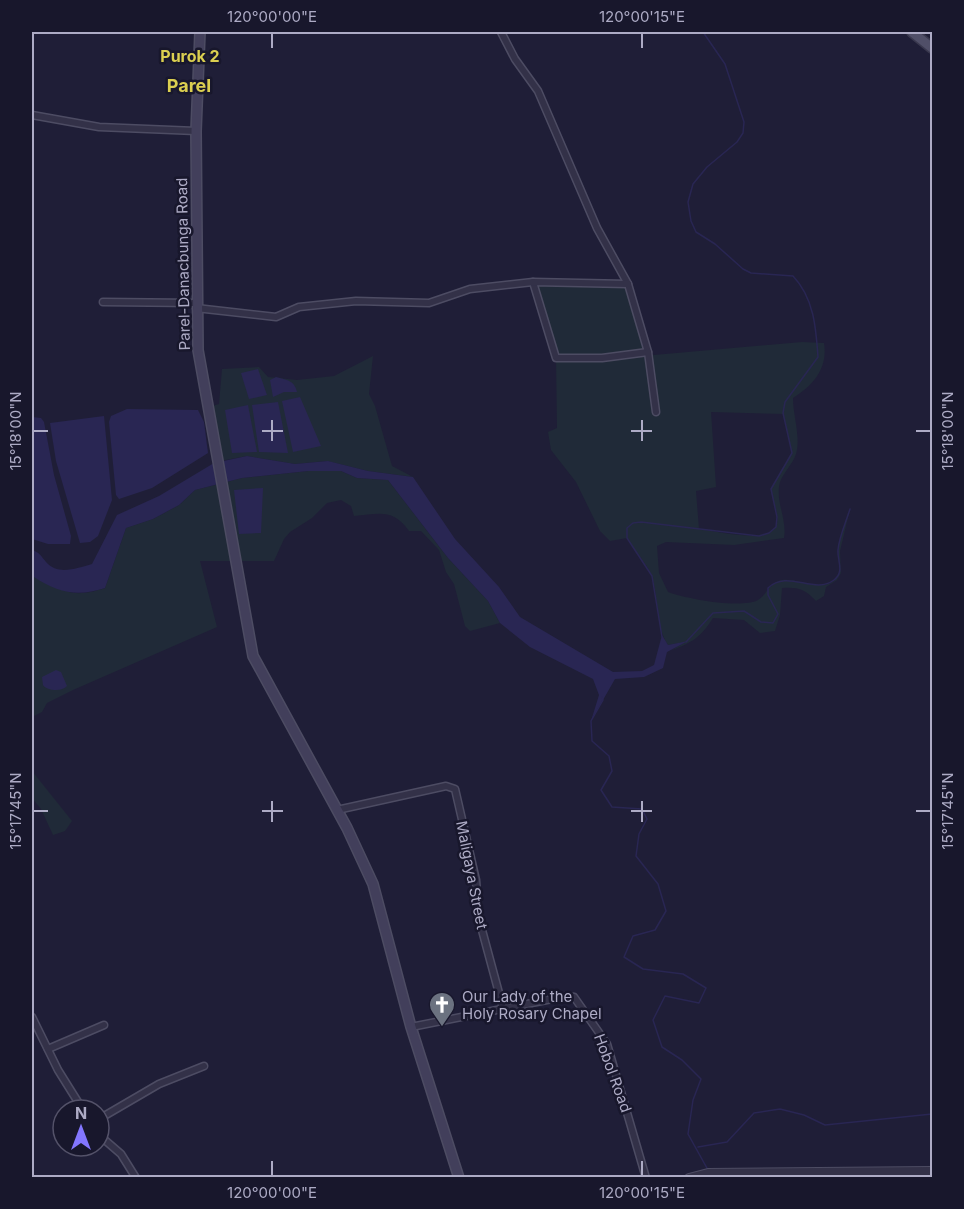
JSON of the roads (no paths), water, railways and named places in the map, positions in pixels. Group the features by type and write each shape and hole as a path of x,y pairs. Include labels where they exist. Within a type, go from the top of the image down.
{"main road":[{"name":"Parel-Danacbunga Road","path":"200,32 196,131 196,305 202,375 219,453 253,656 337,810 373,884 411,1027 459,1178"},
{"path":"912,32 933,48"}],"street":[{"path":"501,32 515,59 538,91 597,228 628,284 648,352 656,412"},
{"path":"32,116 99,127 196,131"},
{"path":"103,302 196,305 276,317 299,307 356,301 429,303 470,289 533,282 628,284"},
{"path":"533,282 556,358 602,358 648,352"},
{"name":"Maligaya Street","path":"337,810 446,786 455,789 476,880 479,919 504,1008"},
{"name":"Hobol Road","path":"411,1027 567,996 577,999 607,1044 646,1178"},
{"path":"32,1017 76,1098"},
{"path":"48,1049 104,1025"},
{"path":"111,1112 159,1084 204,1066"},
{"path":"111,1145 121,1154 136,1178"},
{"path":"689,1178 708,1173 919,1174 933,1171"}],"waterway":[{"path":"662,637 652,576 627,538 627,528 633,523 641,522 759,536 769,533 776,527 777,517 771,489 792,453 783,413 785,402 818,357 815,324 810,304 793,276 751,273 743,269 715,244 696,232 691,221 688,202 693,184 707,167 737,142 743,133 744,122 725,64 703,32"},
{"path":"686,642 713,613 744,611 761,622 773,623 778,614 768,595 768,588 776,583 792,581 818,585 834,580 839,573 839,545 850,509"},
{"path":"602,697 603,700 591,721 592,741 609,756 612,771 601,790 612,807 642,809 647,819 639,834 636,856 658,884 666,911 655,930 633,936 624,957 643,969 683,974 706,988 699,1003 665,996 653,1020 662,1047 682,1060 701,1079 693,1100 688,1134 708,1170"},
{"path":"698,1147 727,1142 754,1113 780,1109 804,1115 825,1125 932,1114"}],"place":[{"name":"Our Lady of the Holy Rosary Chapel","path":"442,1028"}],"district":[{"name":"Purok 2","path":"190,56"},
{"name":"Parel","path":"189,85"}]}
